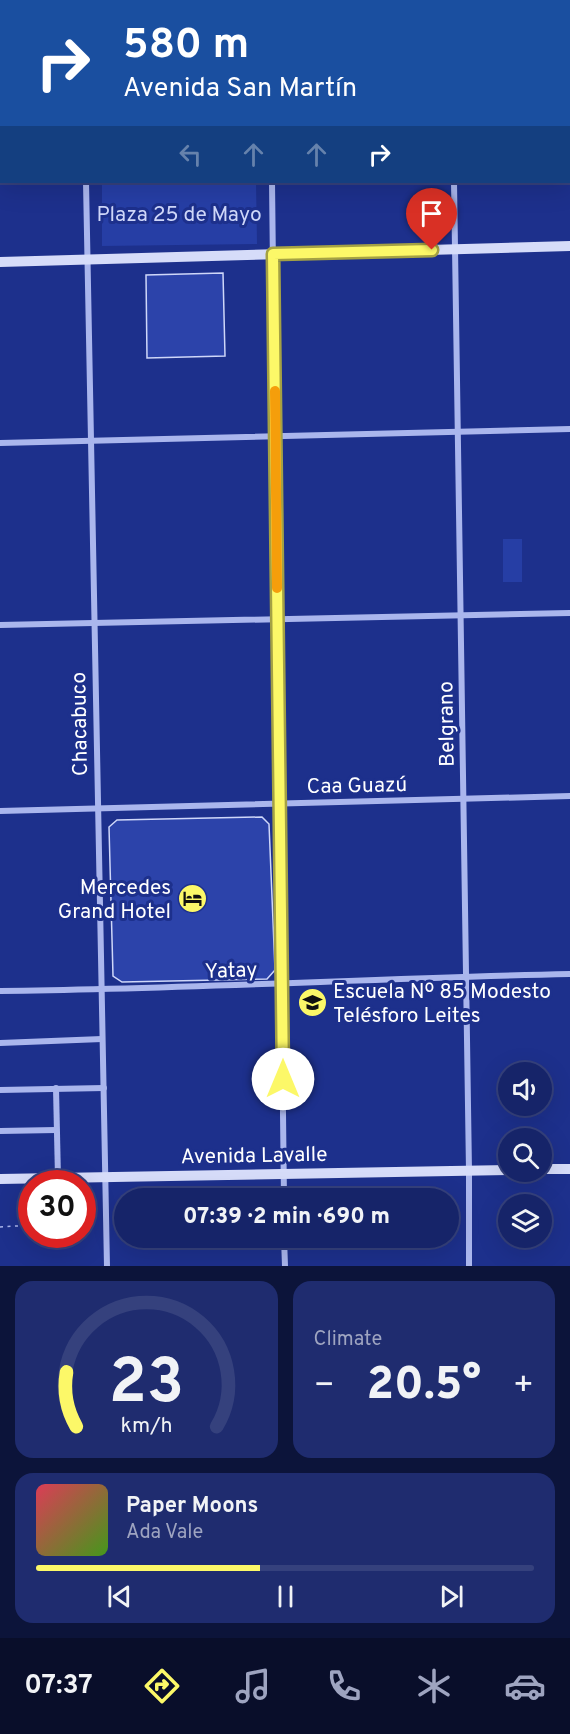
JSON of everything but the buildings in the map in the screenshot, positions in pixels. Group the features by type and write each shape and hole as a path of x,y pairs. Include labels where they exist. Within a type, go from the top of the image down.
{"street":[{"name":"Chacabuco","path":"86,183 107,1266"},
{"path":"272,183 284,1188"},
{"name":"Belgrano","path":"454,183 469,1266"},
{"path":"0,262 570,246"},
{"path":"0,443 570,429"},
{"path":"0,625 570,613"},
{"name":"Caa Guazú","path":"0,811 570,796"},
{"name":"Yatay","path":"0,991 282,985 466,976 570,974"},
{"path":"0,1042 102,1039"},
{"path":"56,1088 58,1170"},
{"path":"0,1090 104,1088"},
{"path":"0,1131 56,1130"},
{"path":"552,1169 570,1169"},
{"name":"Avenida Lavalle","path":"96,1177 498,1170"},
{"name":"Avenida Lavalle","path":"0,1179 18,1179"},
{"path":"284,1248 285,1266"}],"path":[{"path":"0,1227 18,1226"}],"green space":[{"name":"Plaza 25 de Mayo","path":"102,183 256,183 257,244 102,246"},
{"path":"503,539 522,539 522,582 503,582"}],"slow traffic":[{"path":"275,391 277,588"}],"place":[{"name":"Mercedes Grand Hotel","path":"192,899"},
{"name":"Escuela Nº 85 Modesto Telésforo Leites","path":"312,1003"}],"route":[{"path":"283,1079 273,254 432,250"}]}
